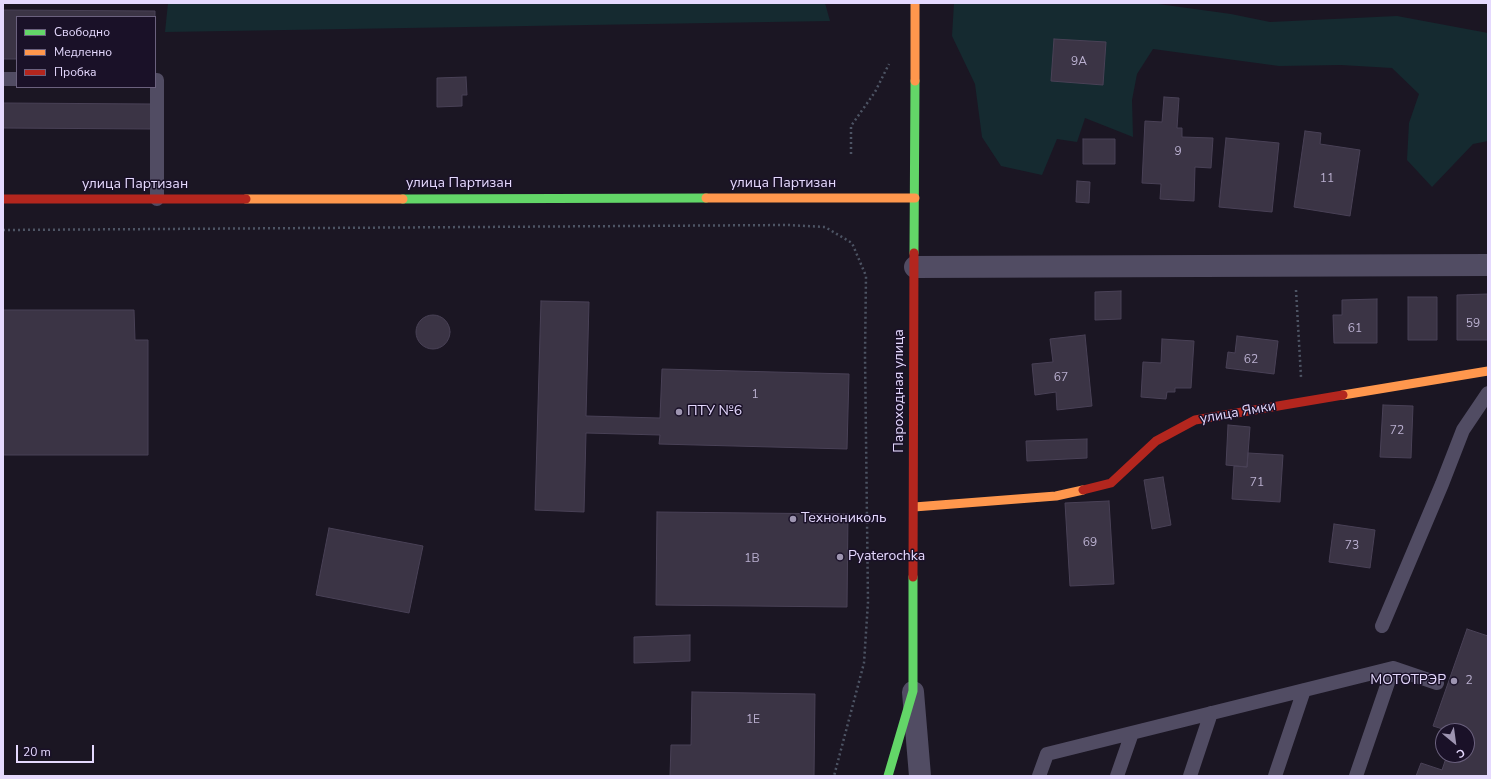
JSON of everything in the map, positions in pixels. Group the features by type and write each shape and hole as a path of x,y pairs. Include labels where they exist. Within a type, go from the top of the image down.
{"street":[{"name":"Пароходная улица","path":"888,776 913,691 915,3"},
{"name":"улица Партизан","path":"3,199 915,198"},
{"path":"914,267 1488,265"},
{"name":"улица Ямки","path":"914,507 1056,496 1112,483 1156,441 1195,420 1488,371"},
{"path":"913,691 920,776"}],"lane":[{"path":"3,79 16,80"},
{"path":"156,80 157,200"},
{"path":"1382,626 1442,484 1463,430 1488,393"},
{"path":"1040,776 1047,754 1393,668 1437,683"},
{"path":"1356,776 1393,668"},
{"path":"1275,776 1304,690"},
{"path":"1190,776 1211,713"},
{"path":"1117,776 1132,733"}],"path":[{"path":"851,154 851,126 875,92 892,58"},
{"path":"3,230 788,225 825,227 852,243 866,276 865,355 868,602 864,663 834,776"},
{"path":"1295,266 1303,402"}],"shaded area":[{"path":"168,3 825,3 830,21 165,32"},
{"path":"954,3 1151,3 1231,14 1270,22 1397,16 1488,33 1488,141 1473,144 1432,187 1407,160 1409,123 1419,94 1392,68 1341,65 1279,66 1153,49 1137,74 1132,100 1133,137 1085,118 1077,142 1057,139 1042,175 1001,166 982,137 975,84 952,36"}],"building":[{"path":"3,10 155,11 155,16 16,16 16,59 3,59"},
{"path":"1054,39 1106,42 1103,85 1051,81"},
{"path":"466,77 467,95 462,95 462,106 437,107 437,78"},
{"path":"1164,97 1179,98 1177,128 1182,128 1182,137 1213,138 1211,168 1195,167 1194,201 1160,199 1161,184 1142,183 1145,121 1162,122"},
{"path":"3,103 152,104 151,129 3,128"},
{"path":"1305,131 1321,133 1320,144 1360,150 1350,216 1294,207"},
{"path":"1226,138 1279,143 1272,212 1219,207"},
{"path":"1083,139 1115,139 1115,164 1083,164"},
{"path":"1077,181 1090,182 1089,203 1076,202"},
{"path":"1121,291 1121,319 1095,320 1095,292"},
{"path":"1488,294 1488,340 1457,340 1457,295"},
{"path":"1408,297 1437,297 1437,340 1408,340"},
{"path":"1377,299 1377,343 1334,343 1333,315 1342,315 1342,300"},
{"path":"541,301 589,302 586,416 660,418 662,369 849,374 847,449 659,444 660,435 586,433 584,512 535,510"},
{"path":"3,310 134,310 135,340 148,340 148,455 3,455"},
{"path":"430,315 436,315 445,320 449,326 449,338 445,344 436,349 430,349 421,344 416,335 416,329 421,320"},
{"path":"1085,335 1092,406 1057,410 1056,392 1035,395 1032,364 1053,362 1050,339"},
{"path":"1237,336 1278,341 1274,374 1226,368 1228,352 1235,353"},
{"path":"1162,339 1194,341 1191,388 1175,388 1175,392 1167,392 1166,399 1141,397 1143,362 1161,363"},
{"path":"1383,405 1413,406 1411,458 1380,457"},
{"path":"1228,425 1250,427 1247,467 1226,465"},
{"path":"1087,439 1087,458 1027,461 1026,441"},
{"path":"1248,453 1283,455 1280,502 1232,499 1234,466 1247,467"},
{"path":"1163,477 1171,525 1152,529 1144,480"},
{"path":"1109,501 1114,584 1070,586 1065,503"},
{"path":"657,512 848,514 847,607 656,605"},
{"path":"1334,524 1375,530 1370,568 1329,562"},
{"path":"329,528 423,546 409,613 316,595"},
{"path":"1467,629 1488,636 1488,776 1416,776 1421,763 1442,770 1444,763 1475,763 1475,723 1435,723 1435,727 1433,726"},
{"path":"690,635 690,661 634,663 634,637"},
{"path":"692,692 815,694 814,776 670,776 671,745 691,745"}],"traffic: fast":[{"path":"914,253 915,81"},
{"path":"403,199 706,198"},
{"path":"888,776 913,691 913,577"}],"traffic: slow":[{"path":"915,3 915,81"},
{"path":"706,198 915,198"},
{"path":"246,199 403,199"},
{"path":"1343,395 1488,371"},
{"path":"914,507 1056,496 1083,490"}],"traffic: jam":[{"path":"3,199 246,199"},
{"path":"913,577 914,253"},
{"path":"1083,490 1111,483 1156,441 1195,420 1343,395"}],"place":[{"name":"ПТУ №6","path":"679,412"},
{"name":"Технониколь","path":"793,519"},
{"name":"Pyaterochka","path":"840,557"},
{"name":"МОТОТРЭР","path":"1454,681"}]}
